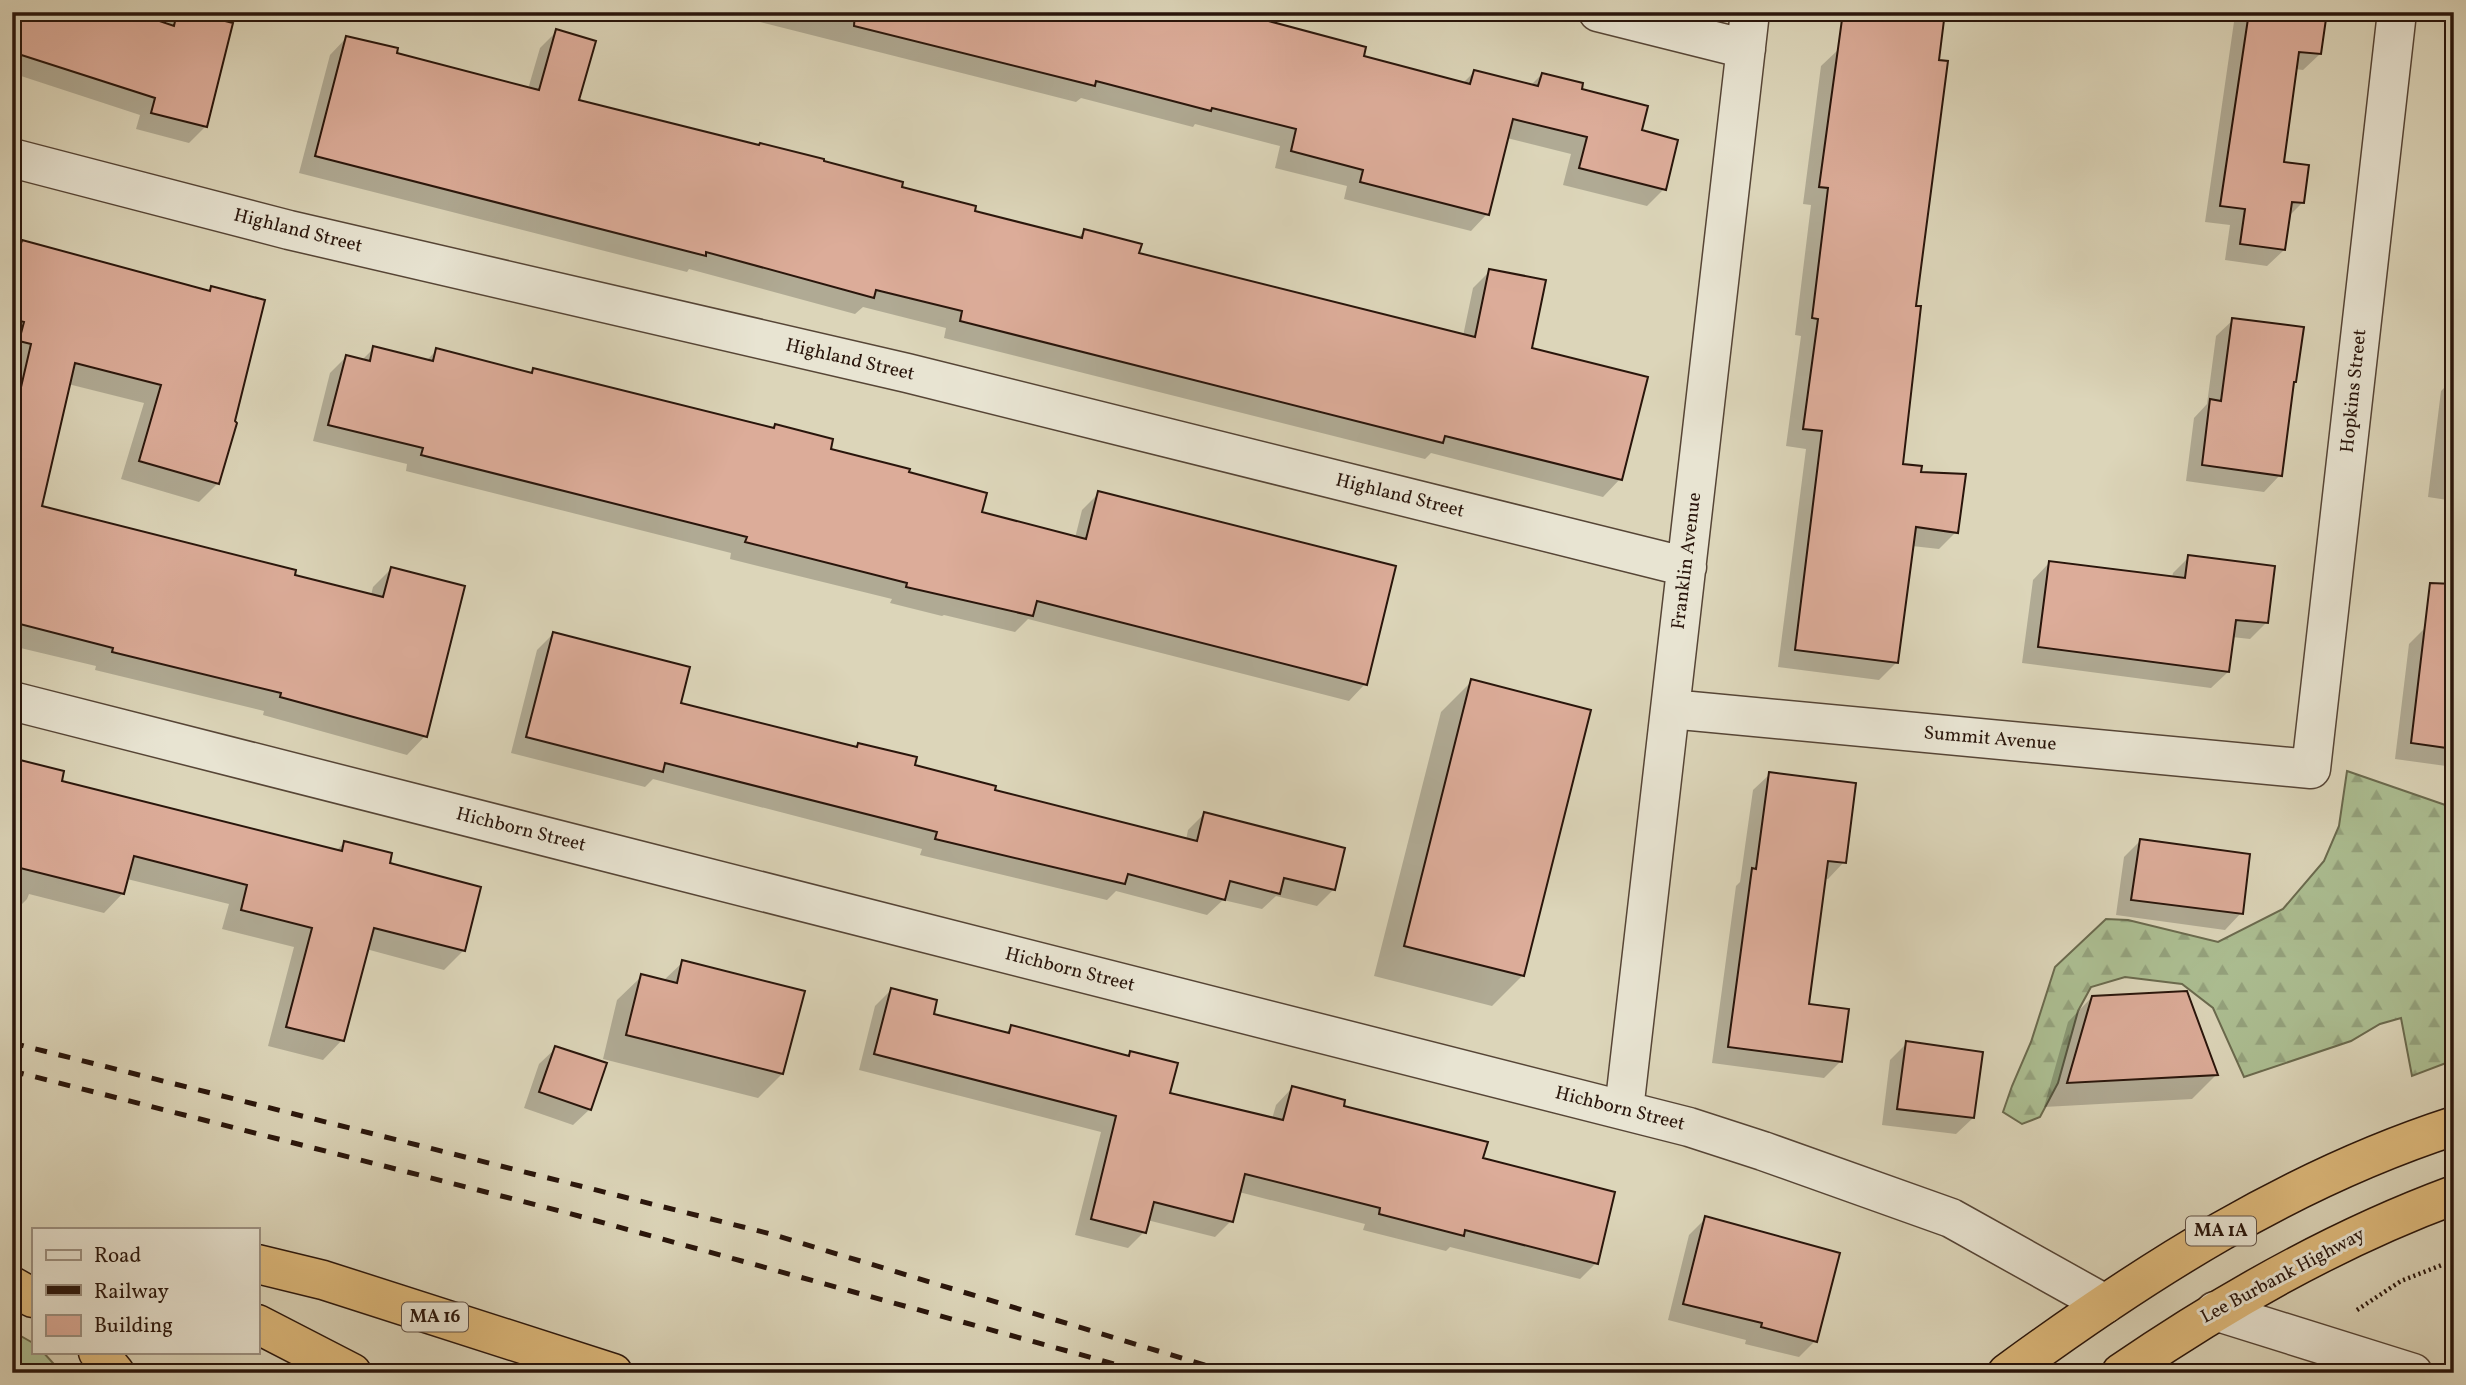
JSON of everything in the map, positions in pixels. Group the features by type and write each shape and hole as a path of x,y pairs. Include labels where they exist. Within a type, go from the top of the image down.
{"highway":[{"name":"MA 1A","path":"2007,1373 2178,1256 2287,1196 2360,1161 2454,1126"},
{"name":"Lee Burbank Highway","path":"2121,1373 2215,1311 2330,1248 2454,1195"},
{"name":"MA 16","path":"259,1264 323,1280 613,1373"},
{"path":"12,1268 32,1266"},
{"path":"12,1286 32,1297"},
{"path":"259,1325 352,1373"},
{"path":"100,1354 115,1373"}],"street":[{"path":"1598,12 1746,50"},
{"name":"Franklin Avenue","path":"1624,1110 1750,12"},
{"name":"Hopkins Street","path":"2311,769 2396,12"},
{"name":"Highland Street","path":"12,158 289,230 907,373 1687,567"},
{"name":"Hichborn Street","path":"12,701 1723,1137 1927,1208 1974,1230 2105,1304"},
{"name":"Summit Avenue","path":"1670,709 2311,769"},
{"path":"2215,1311 2413,1373"}],"path":[{"path":"2356,1311 2401,1280 2442,1265"}],"green space":[{"path":"2347,771 2454,808 2454,1060 2412,1076 2401,1018 2380,1024 2351,1041 2244,1077 2213,1008 2182,984 2125,977 2091,987 2078,1011 2058,1083 2040,1117 2022,1124 2003,1112 2031,1042 2055,967 2106,919 2128,920 2218,942 2283,909 2324,861 2339,826"},
{"path":"12,1331 32,1342 32,1354 45,1354 62,1373 12,1373"}],"building":[{"path":"12,12 133,12 174,26 177,12 190,12 233,23 207,127 151,113 155,98 12,52"},
{"path":"855,12 1235,12 1366,47 1364,56 1470,84 1474,70 1538,86 1542,73 1583,83 1582,89 1648,106 1642,130 1678,140 1666,190 1579,168 1587,137 1513,119 1489,215 1360,182 1363,170 1291,151 1296,129 1212,108 1211,111 1096,81 1095,86 854,26"},
{"path":"1843,12 1945,12 1939,60 1948,61 1916,306 1921,306 1903,464 1922,466 1921,472 1966,474 1958,533 1916,527 1898,663 1795,650 1822,431 1803,429 1818,319 1812,318 1828,188 1819,187"},
{"path":"2249,12 2327,12 2321,54 2299,52 2284,162 2309,165 2304,203 2292,202 2285,250 2240,244 2245,209 2220,206"},
{"path":"556,29 596,41 579,100 824,159 903,182 902,187 976,206 975,211 1082,238 1084,229 1142,244 1139,253 1475,337 1489,269 1546,280 1532,348 1648,377 1622,480 1445,436 1443,443 960,321 962,311 876,290 874,298 706,252 706,256 315,156 346,36 398,48 397,53 539,90"},
{"path":"22,240 210,291 211,286 265,300 235,421 237,423 219,484 139,461 161,385 75,363 42,506 296,570 295,575 383,597 391,567 465,586 427,737 280,697 281,693 112,652 113,648 12,622 12,426 31,344 19,341 24,322 12,319 12,276"},
{"path":"2232,318 2304,327 2282,476 2202,465 2210,399 2221,401"},
{"path":"373,346 433,361 436,348 532,373 533,368 774,428 775,424 833,439 831,449 910,469 909,472 987,493 982,512 1086,539 1098,491 1396,566 1367,685 1037,601 1033,616 906,587 907,583 745,542 747,537 421,455 423,448 328,425 346,355 370,361"},
{"path":"2188,555 2275,566 2268,623 2236,620 2229,672 2038,647 2049,561 2185,578"},
{"path":"2430,583 2454,584 2454,749 2411,743"},
{"path":"553,632 690,667 681,703 857,747 858,743 917,757 915,765 996,786 995,790 1197,841 1204,812 1345,848 1335,890 1284,878 1280,894 1230,881 1225,900 1128,874 1125,884 935,839 937,832 665,763 663,772 526,737"},
{"path":"1471,679 1591,710 1524,976 1404,946"},
{"path":"12,758 64,771 62,781 342,851 344,841 392,853 390,863 481,887 465,951 374,928 344,1041 286,1027 312,928 241,910 247,885 134,856 124,894 12,866"},
{"path":"1769,772 1856,783 1846,863 1828,861 1809,1004 1849,1009 1842,1062 1728,1047 1752,868 1756,869"},
{"path":"2140,839 2250,854 2243,914 2131,900"},
{"path":"682,960 805,991 783,1074 626,1035 641,974 677,983"},
{"path":"891,988 937,1000 934,1014 1009,1033 1011,1025 1129,1056 1130,1051 1178,1063 1170,1093 1283,1120 1292,1086 1345,1100 1344,1106 1488,1142 1483,1158 1615,1192 1598,1264 1465,1230 1464,1236 1379,1214 1380,1208 1245,1174 1233,1222 1154,1202 1146,1233 1091,1219 1116,1116 874,1054"},
{"path":"2187,991 2218,1075 2067,1083 2092,996"},
{"path":"1906,1041 1983,1052 1974,1118 1897,1109"},
{"path":"555,1046 607,1063 591,1110 539,1092"},
{"path":"1705,1216 1840,1253 1817,1342 1761,1327 1762,1323 1683,1304"}],"railway":[{"path":"12,1043 771,1234 1231,1373"},
{"path":"12,1071 568,1213 1147,1373"}]}
